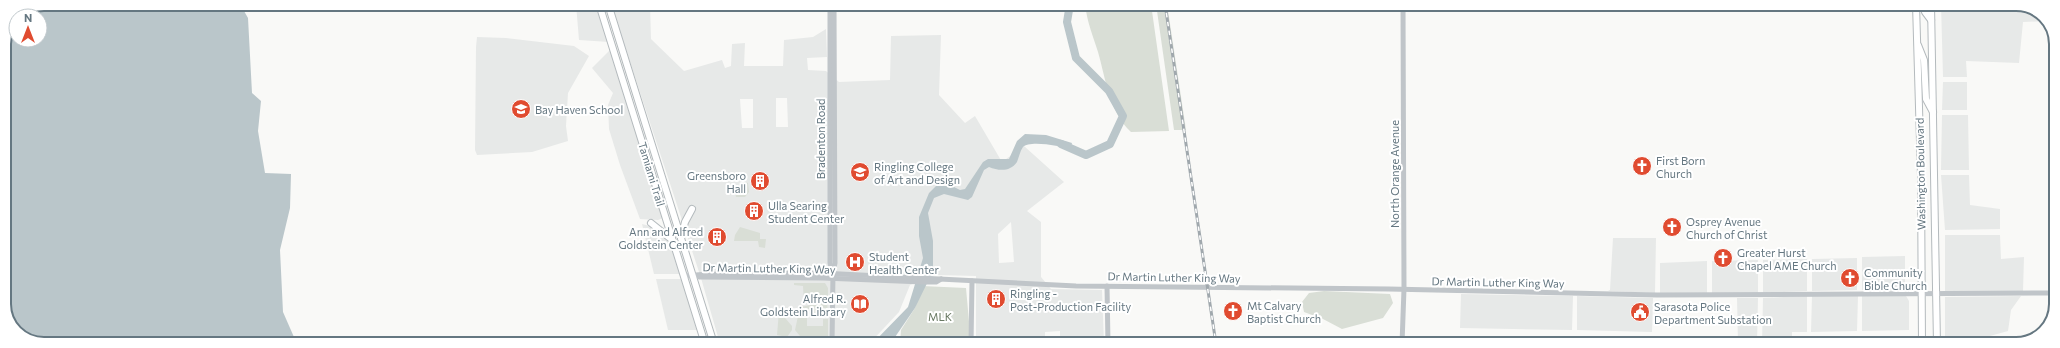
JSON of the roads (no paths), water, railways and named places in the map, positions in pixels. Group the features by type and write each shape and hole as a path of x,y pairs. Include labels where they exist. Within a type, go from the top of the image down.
{"main road":[{"name":"Tamiami Trail","path":"601,11 703,337"},
{"name":"Tamiami Trail","path":"610,11 711,337"},
{"name":"Washington Boulevard","path":"1916,11 1922,337"},
{"path":"1925,11 1931,20"},
{"name":"Washington Boulevard","path":"1931,11 1937,337"},
{"path":"1917,44 1924,60 1926,99 1933,113"},
{"path":"681,240 685,222 692,209"},
{"path":"651,223 673,241"},
{"path":"697,317 710,333"},
{"path":"702,333 708,337"}],"street":[{"name":"Bradenton Road","path":"830,11 830,263 833,276"},
{"name":"Bradenton Road","path":"832,337 833,276 835,263 834,11"},
{"name":"North Orange Avenue","path":"1402,337 1404,290 1403,11"},
{"name":"Dr Martin Luther King Way","path":"684,276 708,274 833,276 1107,286 1664,295 2049,293"},
{"path":"971,337 972,281"},
{"path":"1107,286 1108,337"}],"waterway":[{"path":"1061,144 1086,155 1110,144 1123,116 1109,91 1076,58 1067,22 1069,11"}],"railway":[{"path":"1166,11 1215,337"}],"place":[{"name":"Bay Haven School","path":"521,109"},
{"name":"First Born Church","path":"1642,166"},
{"name":"Ringling College of Art and Design","path":"860,172"},
{"name":"Greensboro Hall","path":"760,181"},
{"name":"Ulla Searing Student Center","path":"754,211"},
{"name":"Osprey Avenue Church of Christ","path":"1672,227"},
{"name":"Ann and Alfred Goldstein Center","path":"717,237"},
{"name":"Greater Hurst Chapel AME Church","path":"1723,258"},
{"name":"Student Health Center","path":"855,262"},
{"name":"Community Bible Church","path":"1850,278"},
{"name":"Ringling - Post-Production Facility","path":"996,299"},
{"name":"Alfred R. Goldstein Library","path":"860,304"},
{"name":"Mt Calvary Baptist Church","path":"1233,311"},
{"name":"Sarasota Police Department Substation","path":"1640,312"}],"park label":[{"name":"MLK","path":"940,316"}]}
